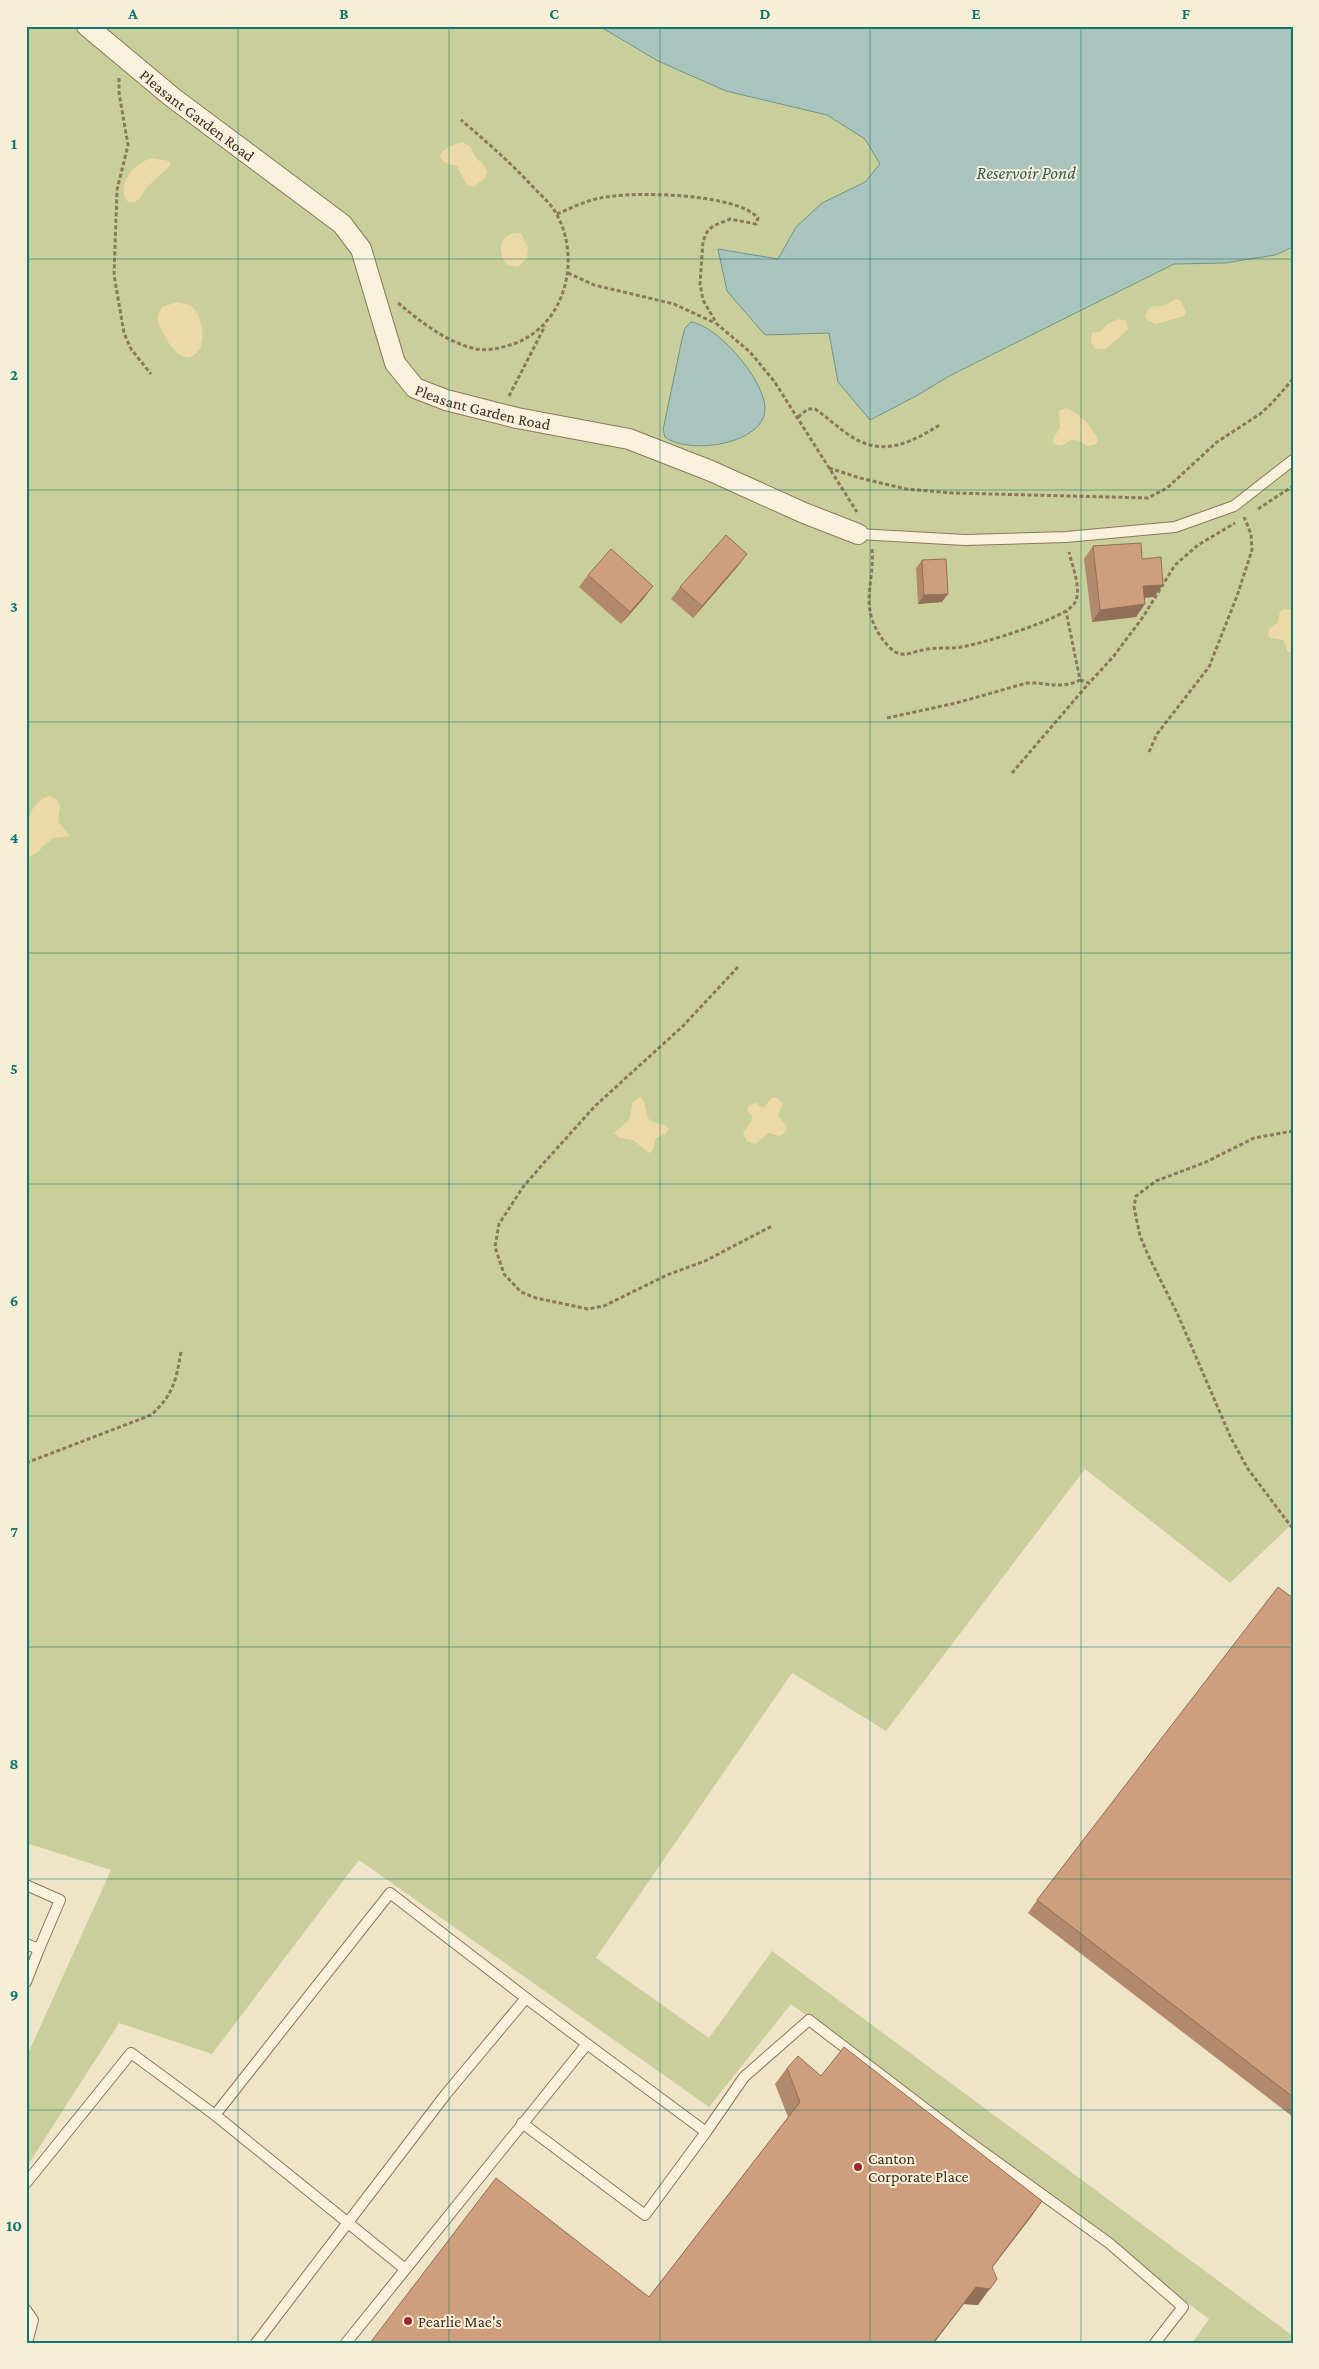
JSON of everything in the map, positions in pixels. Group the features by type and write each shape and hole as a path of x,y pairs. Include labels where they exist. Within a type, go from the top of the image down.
{"street":[{"name":"Pleasant Garden Road","path":"87,26 172,97 255,157 342,224 361,249 395,363 414,388 446,400 499,413 629,439 711,471 804,513 865,535"}],"lane":[{"path":"865,535 965,540 1066,537 1175,527 1234,506 1293,460"},
{"path":"26,1885 60,1900 26,1982"},
{"path":"214,2115 390,1894 706,2132"},
{"path":"26,1944 39,1950"},
{"path":"256,2343 446,2094 526,1998"},
{"path":"522,2123 645,2215 744,2077 809,2020 961,2136 1109,2243 1183,2307 1155,2343"},
{"path":"346,2343 587,2044"},
{"path":"26,2183 131,2053 214,2115 405,2269"},
{"path":"26,2310 33,2320 29,2340"}],"path":[{"path":"118,53 119,93 128,145 117,190 114,275 124,333 131,349 151,374"},
{"path":"461,120 516,168 557,214 567,248 568,273 564,290 515,387 499,413"},
{"path":"557,214 600,198 630,194 722,201 754,212 758,218 756,224 738,219 722,221 707,232 704,242 700,284 703,300 717,324"},
{"path":"568,273 594,285 674,304 717,324 750,352 774,381 798,417 865,535 874,565 868,594 870,610 881,637 892,650 901,654 923,650 961,648 1015,632 1066,612 1074,604 1077,596 1066,537"},
{"path":"370,281 421,322 454,342 477,349 489,350 518,343 531,336 547,323"},
{"path":"828,468 906,489 953,493 1148,498 1167,488 1217,442 1260,414 1293,379"},
{"path":"798,417 808,409 815,410 860,442 885,448 922,436 941,424"},
{"path":"1012,773 1137,625 1175,565 1185,555 1293,486"},
{"path":"1149,752 1157,734 1209,667 1237,596 1252,550 1251,534 1244,517"},
{"path":"1066,612 1080,680"},
{"path":"887,718 975,699 1027,684 1037,683 1060,687 1080,680 1089,683"},
{"path":"738,967 683,1026 595,1106 542,1165 523,1188 499,1224 495,1247 504,1274 522,1292 536,1298 588,1309 604,1306 667,1275 705,1261 772,1226"},
{"path":"1293,1131 1254,1138 1206,1162 1156,1181 1136,1196 1134,1207 1140,1236 1148,1256 1178,1315 1231,1438 1248,1469 1293,1529"},
{"path":"26,1463 151,1415 165,1402 175,1384 181,1352"}],"green space":[{"path":"26,26 599,26 658,61 726,91 827,115 865,139 880,164 865,182 822,204 796,227 778,259 719,249 829,333 838,382 918,395 951,375 1174,264 1225,263 1275,255 1293,247 1293,1523 1230,1583 1085,1469 886,1731 792,1673 596,1958 709,2038 772,1951 1293,2336 1293,2343 1192,2343 1209,2319 791,2004 709,2107 359,1860 212,2054 119,2023 26,2168 26,2058 111,1870 26,1843"}],"sand":[{"path":"462,142 471,147 475,156 487,171 485,178 474,187 467,185 457,166 445,163 440,157 445,149"},
{"path":"153,158 169,161 171,165 146,188 140,198 135,202 128,202 124,188 125,181 140,164"},
{"path":"514,233 521,234 528,247 527,258 518,267 507,265 501,251 502,242"},
{"path":"1177,299 1181,301 1186,312 1184,316 1156,324 1147,320 1145,315 1150,308 1166,305"},
{"path":"177,302 192,307 198,315 202,326 203,338 200,348 193,355 187,357 180,355 173,349 167,341 157,318 162,307"},
{"path":"1119,319 1126,321 1128,329 1106,349 1095,349 1091,342 1092,333 1102,331 1106,325"},
{"path":"1066,408 1076,413 1089,426 1098,440 1096,444 1088,446 1071,440 1063,445 1054,444 1052,440 1060,428 1059,411"},
{"path":"1284,609 1293,610 1292,653 1287,651 1284,640 1271,638 1268,635 1269,629 1278,622 1280,612"},
{"path":"49,796 57,800 60,807 58,822 70,836 53,838 35,854 26,858 26,831 30,814 34,806"},
{"path":"640,1097 643,1100 648,1118 654,1123 665,1125 669,1129 665,1134 656,1138 653,1150 649,1153 633,1140 620,1138 614,1133 629,1120 633,1102"},
{"path":"776,1097 783,1103 778,1115 787,1127 786,1132 779,1136 769,1133 755,1144 747,1141 743,1133 753,1118 747,1111 749,1105 756,1103 763,1108 772,1098"}],"water":[{"name":"Reservoir Pond","path":"599,26 1293,26 1293,247 1275,255 1225,263 1174,264 951,375 870,420 838,382 829,333 765,335 727,291 718,249 778,259 796,227 822,203 865,182 880,164 865,139 827,115 726,91 658,61"},
{"path":"691,322 715,334 728,346 752,375 760,390 765,404 764,416 758,426 734,440 703,446 675,442 665,437 663,430 682,339 685,328"}],"building":[{"path":"726,535 747,554 702,606 680,587"},
{"path":"1141,543 1142,559 1161,557 1163,585 1143,586 1145,604 1100,610 1093,546"},
{"path":"611,549 653,586 630,612 588,575"},
{"path":"946,559 948,594 924,595 922,560"},
{"path":"1278,1587 1293,1598 1293,2097 1037,1900"},
{"name":"Canton Corporate Place","path":"844,2047 1042,2201 992,2267 997,2279 990,2289 976,2287 933,2343 370,2343 496,2178 649,2297 800,2102 787,2068 798,2056 821,2076"}],"place":[{"name":"Canton Corporate Place","path":"858,2167"},
{"name":"Pearlie Mae's","path":"408,2321"}]}
